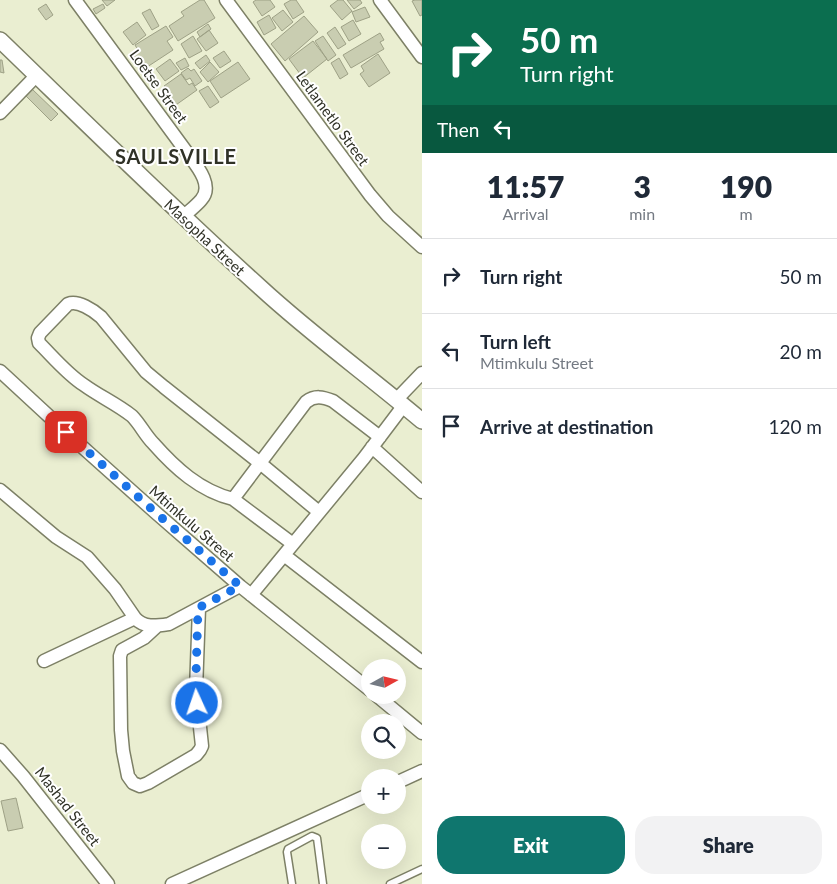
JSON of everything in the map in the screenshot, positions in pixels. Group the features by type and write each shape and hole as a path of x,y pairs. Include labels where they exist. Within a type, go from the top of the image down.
{"street":[{"name":"Loetse Street","path":"75,0 188,154 204,179 205,195 183,217"},
{"name":"Letlametlo Street","path":"226,0 370,195 388,216 422,247"},
{"path":"380,0 422,57"},
{"name":"Masopha Street","path":"0,40 183,217 283,308 422,421"},
{"path":"0,113 37,75"},
{"path":"293,544 233,499 222,496 193,481 174,465 152,442 132,417 84,385 70,373 39,343 40,333 71,302 75,302 95,312 146,372 319,512"},
{"name":"Mtimkulu Street","path":"0,371 134,494 240,586 361,683"},
{"path":"252,595 380,437 400,402 422,373"},
{"path":"233,499 306,402 311,398 325,398 333,401 380,437"},
{"path":"372,447 422,492"},
{"path":"0,490 56,537 87,558 115,589 135,618 146,625 169,624 240,586"},
{"path":"284,555 422,662"},
{"path":"157,626 144,638 122,650 120,656 123,751 128,776 133,783 140,786 196,755 202,746 196,690 198,608"},
{"path":"44,661 135,618"},
{"path":"387,704 422,733"},
{"name":"Mashad Street","path":"0,750 23,776 108,884"},
{"path":"406,778 422,771"},
{"path":"172,884 361,798"}],"lane":[{"path":"292,884 288,848 312,836 317,838 323,884"},
{"path":"390,884 422,869"}],"building":[{"path":"102,0 115,0 107,6"},
{"path":"200,0 204,0 215,18 178,41 169,26 184,16 181,12"},
{"path":"256,0 270,0 275,7 262,16 253,2"},
{"path":"291,0 296,0 304,12 293,19 284,4"},
{"path":"338,0 343,0 352,11 342,20 330,6"},
{"path":"347,0 360,0 362,3 354,9"},
{"path":"422,0 422,15 420,16 412,1"},
{"path":"46,4 53,15 46,20 38,9"},
{"path":"103,4 105,8 96,14 93,9"},
{"path":"365,7 370,17 356,22 352,12"},
{"path":"150,9 159,26 152,30 142,13"},
{"path":"283,10 293,22 282,31 272,18"},
{"path":"269,15 276,28 264,35 257,22"},
{"path":"304,16 318,32 285,61 271,44"},
{"path":"353,20 361,34 349,41 341,27"},
{"path":"137,22 146,35 133,45 123,32"},
{"path":"208,24 211,29 200,37 197,32"},
{"path":"166,26 173,37 167,41 173,50 141,71 132,57 139,52 135,45"},
{"path":"335,27 346,44 338,49 327,33"},
{"path":"209,30 218,43 206,51 197,39"},
{"path":"380,33 384,40 380,42 384,49 351,68 343,55"},
{"path":"193,36 202,51 189,58 181,44"},
{"path":"323,36 336,55 328,61 315,41"},
{"path":"313,41 327,59 303,78 289,59"},
{"path":"224,51 231,61 220,68 213,58"},
{"path":"378,54 390,73 369,87 360,74 364,71 361,66"},
{"path":"206,55 210,61 200,69 195,63"},
{"path":"185,58 189,66 181,70 176,63"},
{"path":"339,58 348,74 340,79 331,63"},
{"path":"170,59 179,71 165,81 156,69"},
{"path":"0,60 2,60 4,73 0,72"},
{"path":"210,62 219,72 208,82 200,72"},
{"path":"238,62 250,79 221,98 210,81"},
{"path":"188,68 191,71 194,69 202,81 195,86 190,78 186,80 181,73"},
{"path":"181,74 189,85 192,83 197,90 173,107 164,94 168,91 164,86"},
{"path":"208,86 219,102 210,108 199,91"},
{"path":"32,89 58,114 51,121 26,96"},
{"path":"16,798 23,828 8,831 1,801"}],"district":[{"name":"SAULSVILLE","path":"176,156"}],"route":[{"path":"66,432 240,586 198,608 197,703"}]}
